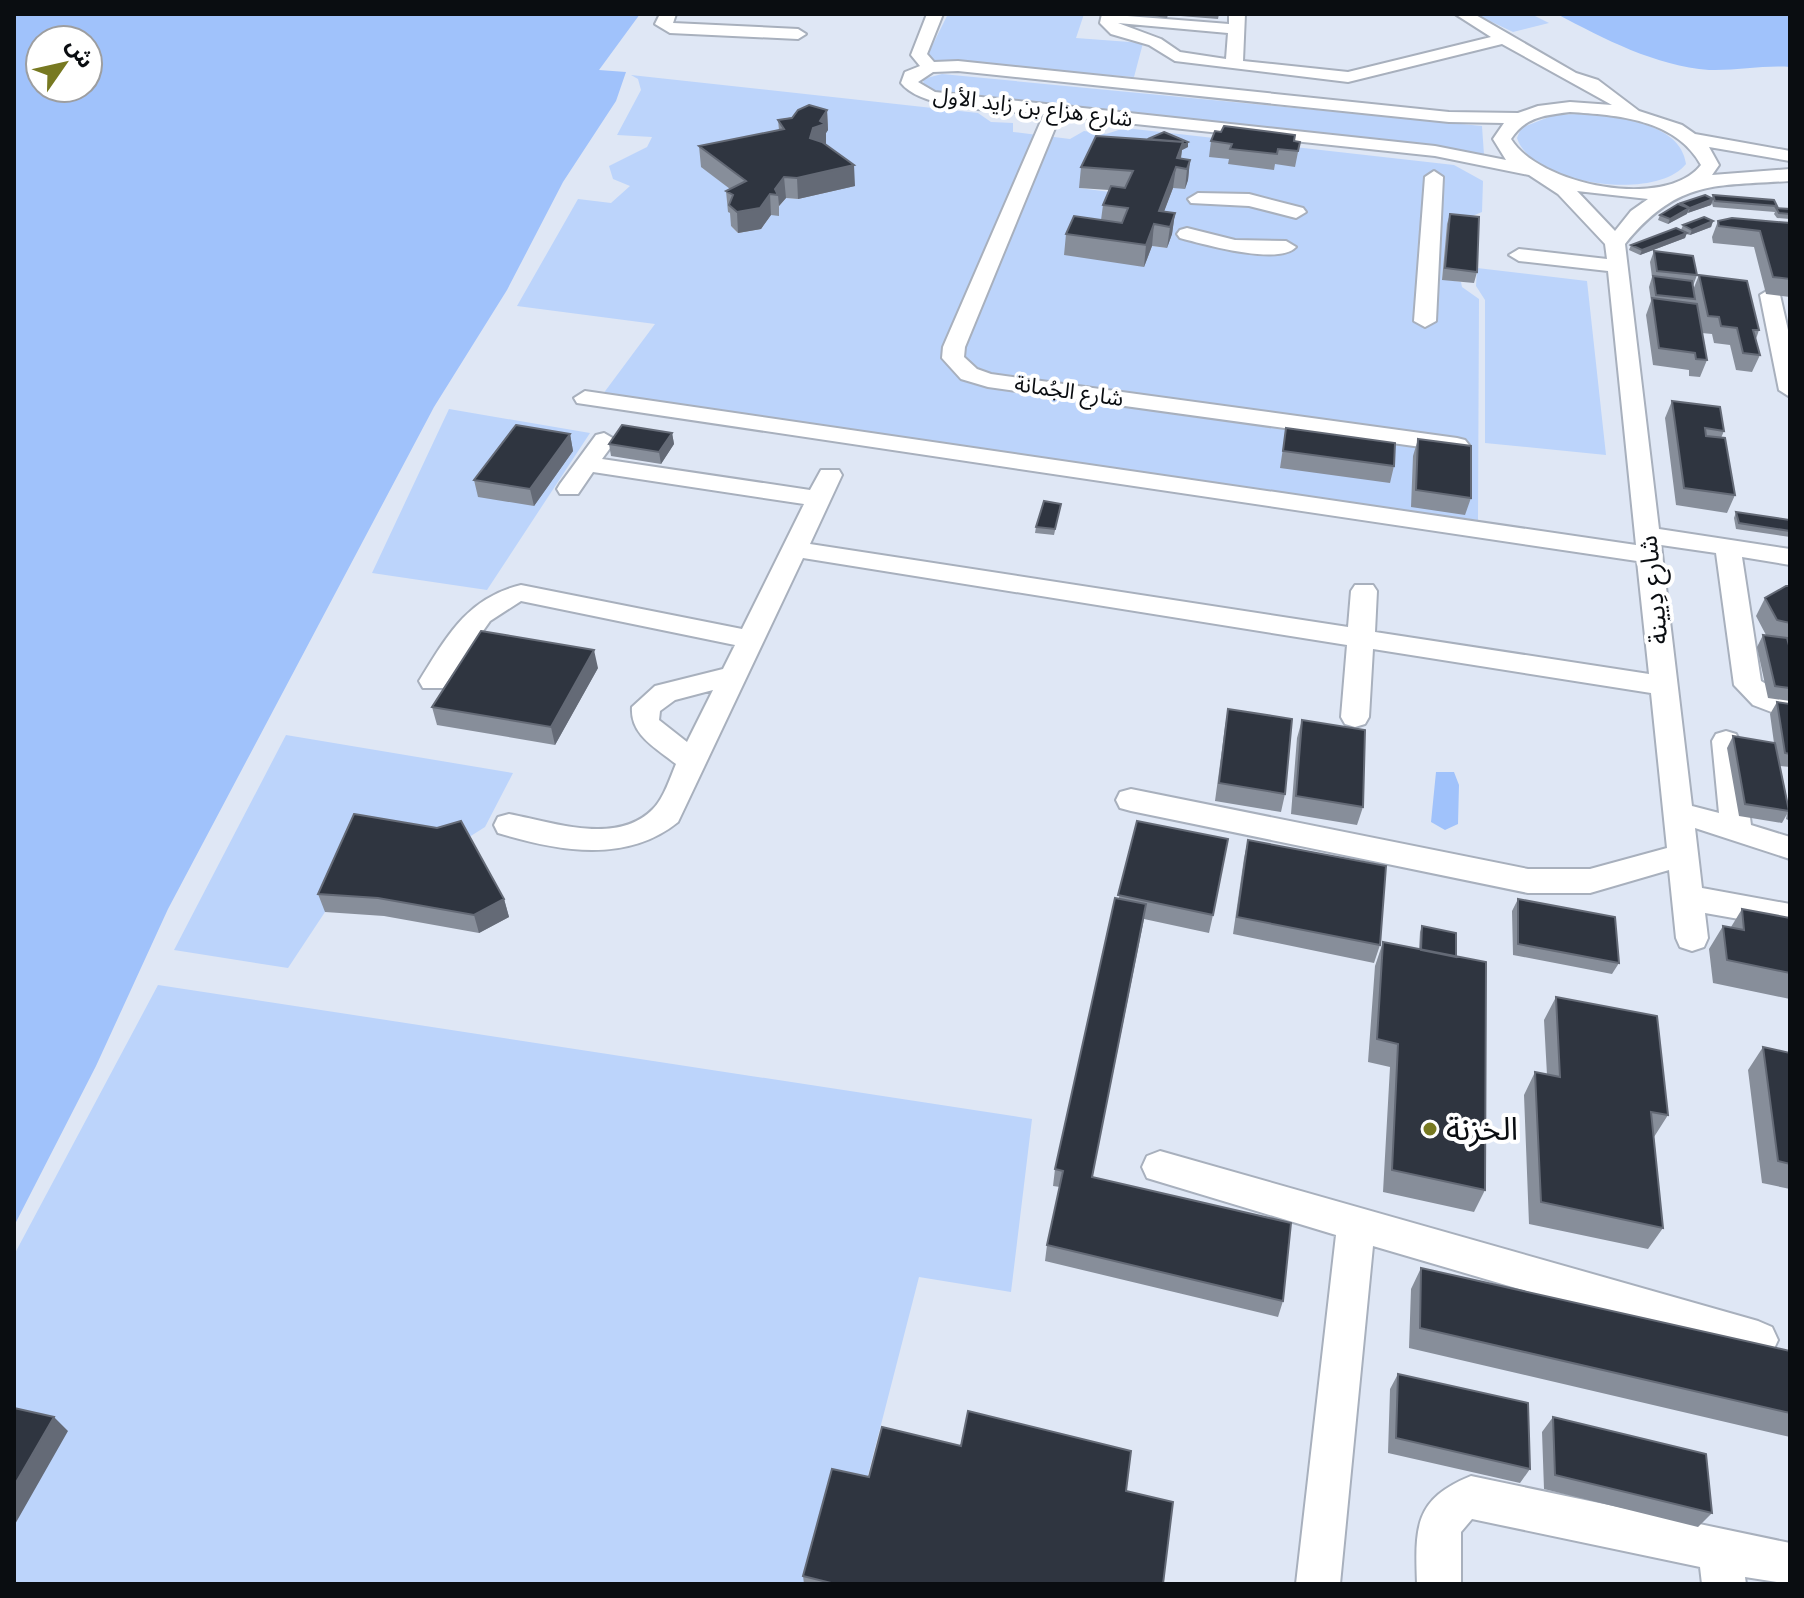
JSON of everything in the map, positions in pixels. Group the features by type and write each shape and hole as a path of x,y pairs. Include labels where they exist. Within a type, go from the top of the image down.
{"street":[{"path":"668,14 663,24 675,29 798,34"},
{"path":"930,67 919,55 935,14"},
{"path":"1463,14 1506,38 1573,92 1609,110 1647,118"},
{"path":"1172,88 1164,60 1150,39 1113,29 1110,16 1237,21 1234,65"},
{"path":"1164,60 1348,77 1506,38"},
{"path":"1146,86 1164,60"},
{"name":"شارع هزاع بن زايد الأول","path":"1573,92 1518,118 1449,117 958,66 930,67 909,79 914,90 926,95 1435,151 1616,193 1676,190"},
{"path":"1573,92 1603,92 1647,118 1693,139 1790,156"},
{"name":"شارع الجُمانة","path":"1054,110 954,347 953,358 961,369 988,380 1459,445"},
{"path":"1518,118 1504,131 1505,147 1588,211 1616,255"},
{"path":"1693,139 1703,148 1710,165 1699,181"},
{"path":"1616,255 1638,215 1676,190 1699,181 1790,175"},
{"path":"1425,321 1434,177"},
{"path":"1198,199 1249,200 1296,212"},
{"path":"1187,234 1235,246 1286,247"},
{"path":"1519,255 1616,255"},
{"name":"شارع دِيينة","path":"1616,255 1692,938"},
{"path":"1770,295 1790,390"},
{"path":"585,398 1648,545 1728,547 1790,557"},
{"path":"569,489 604,440"},
{"path":"509,825 602,841 632,837 658,824 667,814 693,762 825,487 587,464"},
{"path":"1728,547 1748,685 1763,698 1790,709"},
{"path":"795,549 1109,586 1361,638 1664,686"},
{"path":"1355,717 1364,591"},
{"path":"433,681 485,608 500,597 521,593 752,640"},
{"path":"693,762 649,727 645,721 646,707 657,696 674,689 734,675"},
{"path":"1726,741 1737,833"},
{"path":"1131,800 1528,881 1590,881 1682,855"},
{"path":"1678,815 1704,818 1765,844 1790,848"},
{"path":"1688,898 1790,916"},
{"path":"1160,1167 1758,1340"},
{"path":"1318,1584 1356,1223"},
{"path":"1439,1584 1438,1539 1443,1516 1451,1507 1471,1497 1722,1566 1790,1565"}],"shaded area":[{"path":"14,14 640,14 599,70 626,72 616,101 563,182 507,290 434,407 168,909 96,1066 14,1226"},
{"path":"948,14 1084,14 1076,38 1143,43 1134,77 925,60"},
{"path":"1475,14 1531,14 1549,23 1513,32"},
{"path":"1557,14 1790,14 1790,67 1709,70 1670,63 1612,42"},
{"path":"942,74 1482,126 1484,155 944,96 924,89 923,79"},
{"path":"631,75 978,113 991,122 1013,123 1013,132 1070,139 1084,131 1106,134 1125,128 1454,165 1483,181 1482,212 1460,221 1460,226 1447,225 1442,279 1461,282 1462,287 1479,299 1478,520 1189,482 603,394 655,324 517,306 578,199 611,203 630,186 613,179 609,166 647,147 652,137 617,135 641,90 638,79","holes":["702,167 854,186 798,199 786,198 776,210 779,215 771,215 761,229 738,233 731,226 747,202","1187,181 1173,188 1156,232 1166,248 1152,246 1144,266 1110,192 1079,188"]},
{"path":"1554,115 1625,119 1658,130 1672,138 1686,164 1671,176 1649,183 1596,183 1569,177 1546,167 1527,154 1517,138 1521,128"},
{"path":"1477,268 1587,281 1606,455 1485,443 1485,300 1476,286"},
{"path":"449,409 590,433 487,590 372,573"},
{"path":"286,735 513,773 485,827 466,839 361,832 325,912 288,968 174,950"},
{"path":"1436,772 1454,772 1459,785 1458,824 1445,830 1431,822"},
{"path":"158,985 1032,1119 1011,1292 919,1277 840,1584 14,1584 14,1255"}],"building":[{"path":"809,105 827,110 820,121 825,124 813,128 810,138 822,142 854,165 797,178 784,177 775,189 778,195 770,194 760,208 737,212 729,205 733,195 726,191 746,181 699,146 784,129 778,120 792,118 798,110"},
{"path":"1224,126 1295,135 1294,141 1300,142 1298,151 1278,149 1277,154 1230,149 1232,144 1211,141 1215,131 1221,132"},
{"path":"1164,132 1188,142 1182,145 1183,142 1148,139"},
{"path":"1096,136 1183,142 1177,158 1190,160 1187,169 1176,167 1159,211 1175,213 1170,227 1154,224 1146,245 1066,234 1074,216 1122,223 1128,208 1103,205 1111,186 1125,188 1133,171 1081,167"},
{"path":"1705,195 1713,199 1690,208 1681,203"},
{"path":"1713,195 1774,200 1777,206 1715,201"},
{"path":"1678,204 1689,208 1670,219 1660,215"},
{"path":"1776,208 1790,209 1790,214 1779,213"},
{"path":"1450,214 1479,217 1477,272 1445,268"},
{"path":"1704,217 1713,221 1692,230 1683,225"},
{"path":"1732,218 1790,223 1790,279 1773,277 1760,231 1719,226 1718,221"},
{"path":"1676,228 1687,233 1642,250 1631,245"},
{"path":"1654,251 1693,256 1697,275 1657,271"},
{"path":"1699,275 1747,281 1759,330 1753,330 1760,355 1743,353 1737,328 1721,326 1719,317 1708,316"},
{"path":"1653,276 1692,281 1695,299 1656,295"},
{"path":"1652,298 1697,304 1707,360 1696,359 1695,353 1659,348"},
{"path":"1672,401 1720,407 1724,431 1705,428 1706,436 1725,438 1735,495 1684,488"},
{"path":"516,425 570,434 530,489 474,480"},
{"path":"622,425 672,433 659,452 609,444"},
{"path":"1286,428 1395,443 1394,466 1283,451"},
{"path":"1418,439 1471,446 1471,498 1416,490"},
{"path":"1044,501 1061,504 1055,529 1036,527"},
{"path":"1736,512 1790,520 1790,531 1739,523"},
{"path":"1790,586 1790,623 1777,620 1765,598"},
{"path":"481,631 594,650 551,727 432,707"},
{"path":"1763,635 1787,638 1790,688 1775,686"},
{"path":"1777,702 1790,704 1790,754 1785,753"},
{"path":"1228,709 1292,719 1285,794 1219,783"},
{"path":"1302,720 1365,730 1363,807 1296,796"},
{"path":"1733,736 1775,743 1789,811 1745,804"},
{"path":"354,814 437,828 461,821 504,899 474,915 378,898 318,894"},
{"path":"1137,821 1228,839 1213,915 1118,895"},
{"path":"1248,840 1386,866 1380,945 1237,917"},
{"path":"1115,898 1146,904 1092,1177 1291,1223 1283,1301 1047,1245 1063,1171 1055,1169"},
{"path":"1518,899 1615,917 1619,963 1518,944"},
{"path":"1742,909 1790,918 1790,973 1727,960 1723,926 1744,930"},
{"path":"1422,926 1456,933 1456,957 1421,950"},
{"name":"الخزنة","path":"1383,942 1486,962 1485,1190 1392,1170 1398,1044 1377,1039"},
{"path":"1556,997 1657,1016 1668,1115 1651,1112 1663,1228 1541,1202 1535,1072 1560,1077"},
{"path":"1763,1047 1790,1053 1790,1164 1778,1161"},
{"path":"1421,1268 1790,1351 1790,1413 1420,1328"},
{"path":"1398,1374 1528,1403 1530,1469 1396,1438"},
{"path":"14,1408 54,1417 14,1486"},
{"path":"968,1411 1131,1451 1126,1491 1173,1502 1163,1584 835,1584 803,1576 832,1469 869,1477 882,1427 961,1446"},
{"path":"1553,1417 1706,1454 1712,1513 1555,1475"}],"place":[{"name":"الخزنة","path":"1430,1129"}]}
